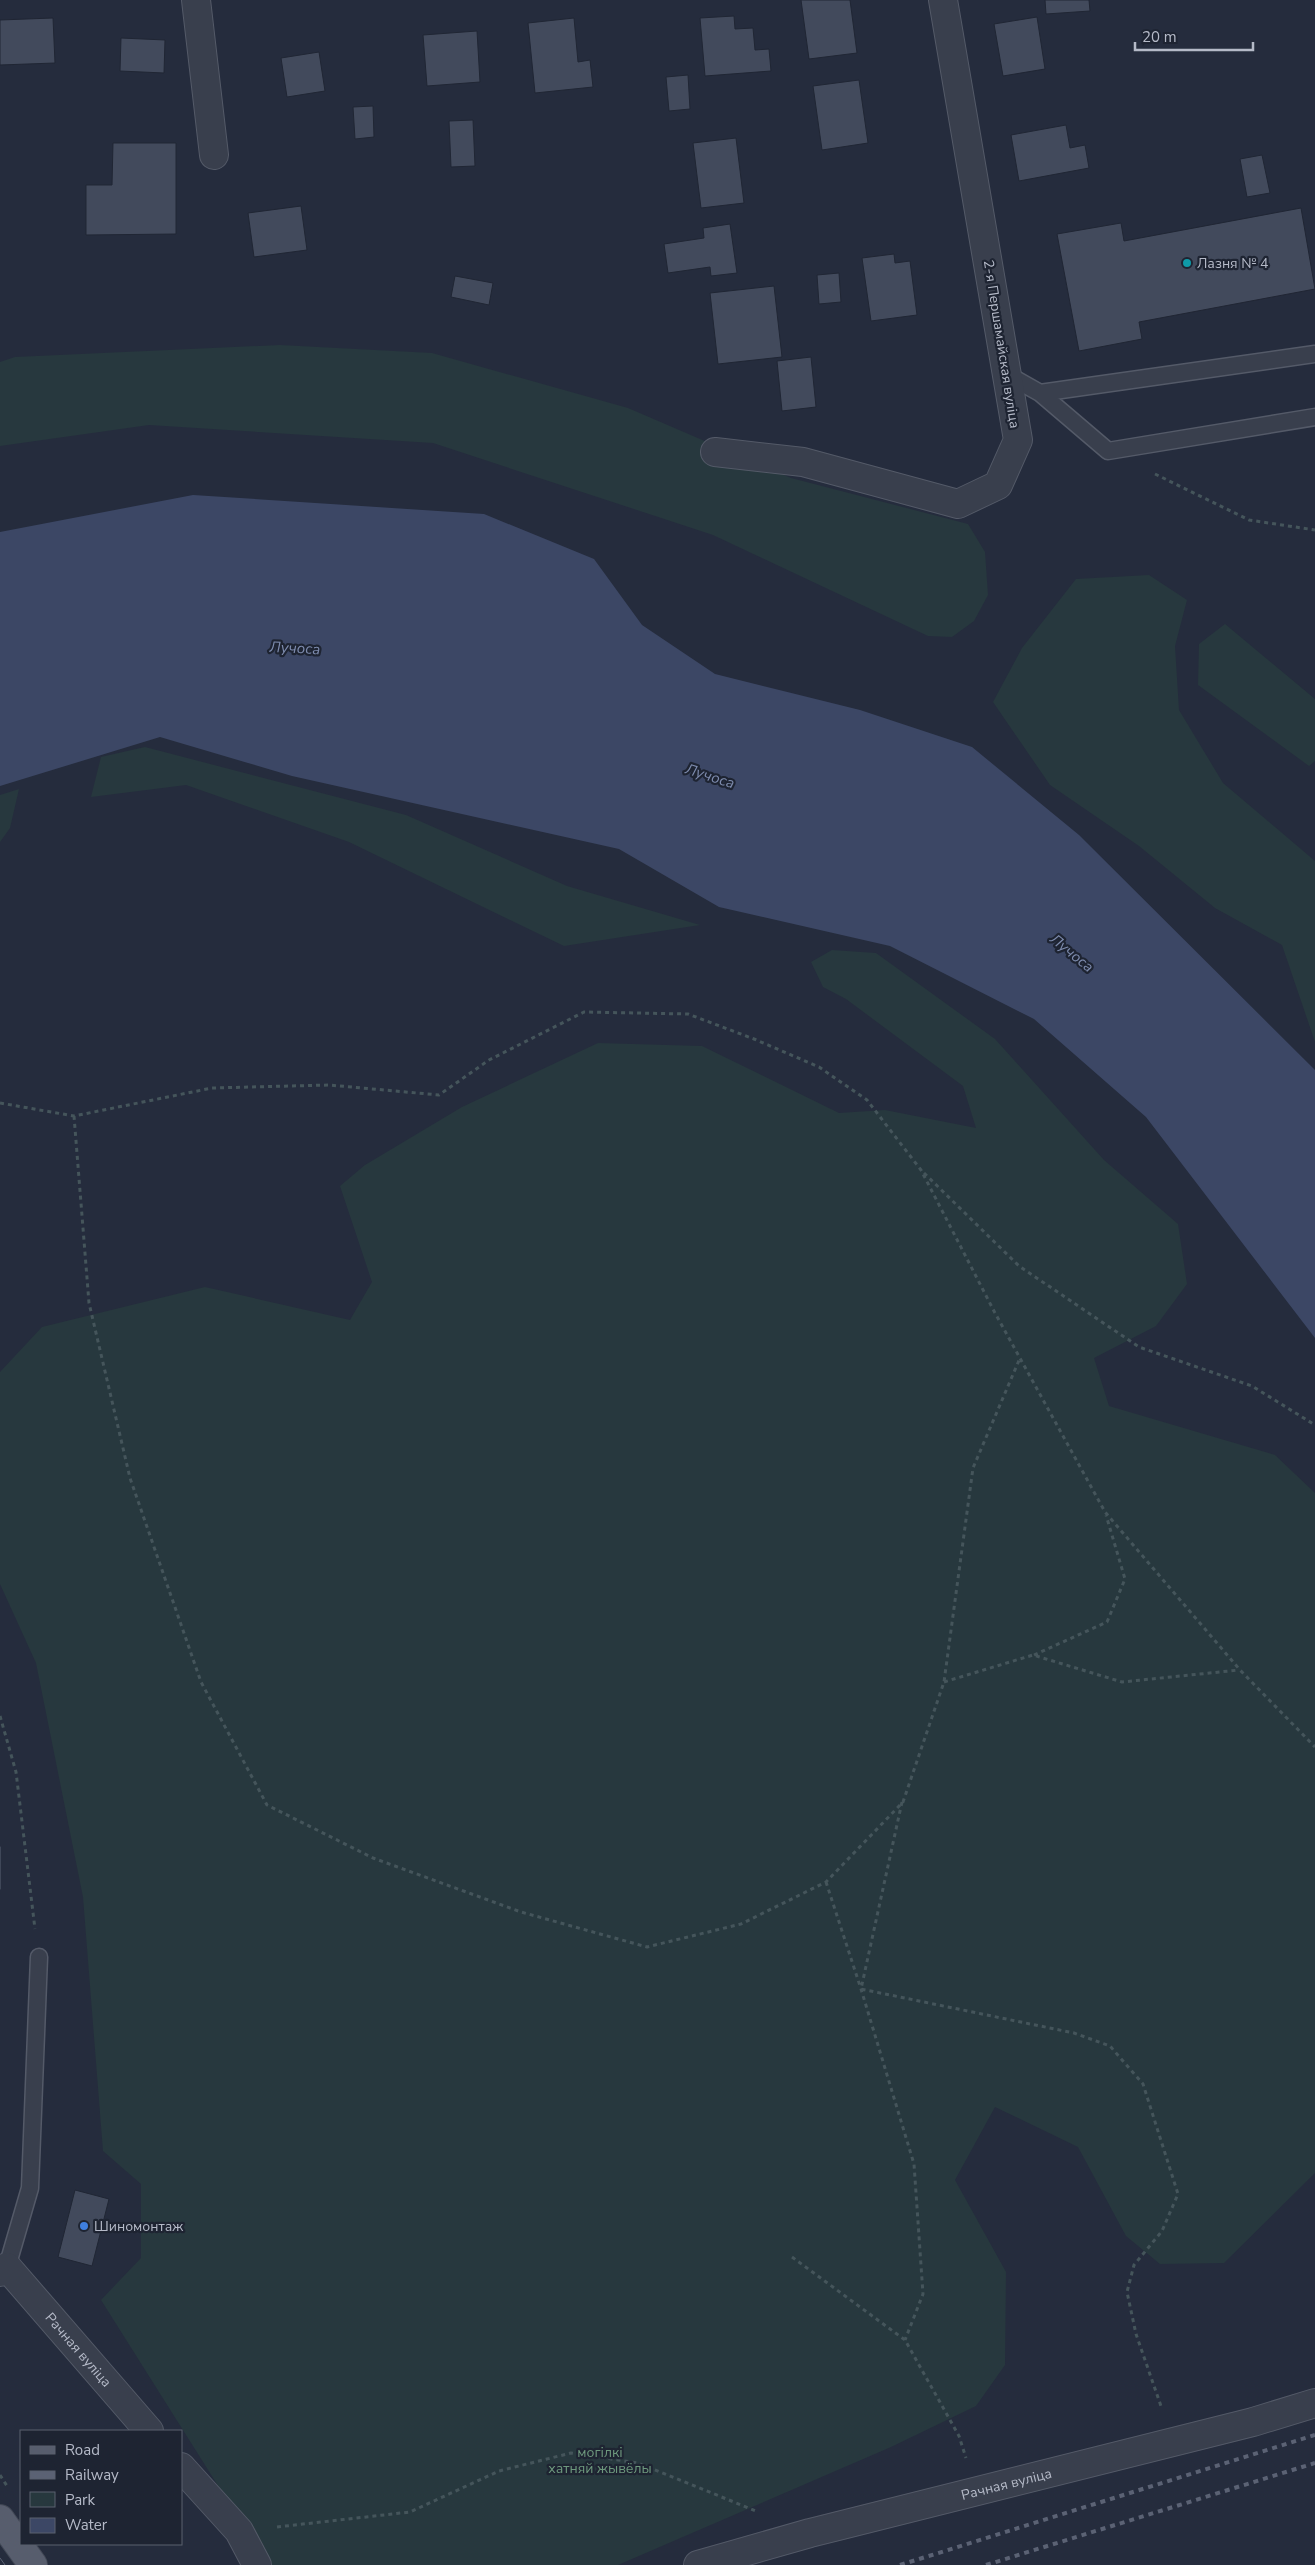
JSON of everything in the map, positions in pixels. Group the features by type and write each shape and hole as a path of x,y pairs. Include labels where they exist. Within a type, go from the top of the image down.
{"main road":[{"path":"0,2518 33,2565"}],"street":[{"path":"196,0 214,155"},
{"name":"2-я Першамайская вуліца","path":"715,452 803,462 958,504 998,485 1018,440 943,0"},
{"name":"Рачная вуліца","path":"3,2270 148,2430"},
{"name":"Рачная вуліца","path":"698,2565 810,2533 1174,2442 1315,2403"},
{"path":"182,2468 239,2531 256,2565"}],"lane":[{"path":"1040,392 1315,354"},
{"path":"1008,375 1040,392 1108,450 1315,417"},
{"path":"3,2270 30,2188 39,1956"}],"path":[{"path":"1108,450 1250,520 1315,530"},
{"path":"0,1104 74,1116 212,1088 329,1085 398,1089 439,1095 489,1060 584,1012 688,1014 754,1039 819,1067 867,1100 921,1170 1020,1266 1139,1347 1252,1386 1315,1425"},
{"path":"74,1116 89,1303 130,1478 201,1682 267,1805 382,1861 521,1912 647,1947 741,1924 826,1882 903,1802"},
{"path":"921,1170 1020,1358 1105,1512 1240,1670 1315,1747"},
{"path":"861,1989 903,1802 944,1682 973,1468 1020,1358"},
{"path":"944,1682 1033,1655 1107,1622 1125,1579 1105,1512"},
{"path":"1033,1655 1122,1682 1240,1670"},
{"path":"0,1716 16,1772 39,1956"},
{"path":"826,1882 861,1989 914,2164 923,2294 905,2340"},
{"path":"861,1989 1074,2033 1110,2046 1143,2084 1178,2194 1162,2231 1134,2265 1127,2292 1136,2334 1174,2442"},
{"path":"792,2257 905,2340 959,2436 977,2492"},
{"path":"239,2531 410,2512 499,2471 571,2453 638,2463 810,2533"}],"green space":[{"path":"280,345 432,353 628,408 791,478 968,524 985,552 988,595 974,621 952,637 928,636 713,535 433,443 149,425 0,446 0,362 15,357"},
{"path":"1149,575 1187,600 1175,646 1179,710 1223,783 1315,861 1315,1042 1282,945 1215,908 1139,846 1050,785 993,702 1022,648 1076,579"},
{"path":"1225,624 1315,699 1315,761 1309,766 1198,685 1199,644"},
{"path":"145,747 406,815 567,886 700,925 564,946 349,842 186,785 91,797 101,757"},
{"path":"19,789 10,828 0,842 0,795"},
{"name":"могілкі хатняй жывёлы","path":"832,950 876,953 995,1039 1104,1160 1178,1224 1187,1284 1156,1326 1094,1358 1109,1406 1275,1455 1315,1493 1315,2173 1224,2263 1160,2264 1126,2236 1078,2147 995,2107 955,2180 1006,2272 1005,2365 976,2406 891,2447 618,2565 268,2565 101,2300 141,2258 141,2184 103,2151 83,1897 36,1663 0,1584 0,1372 42,1327 205,1287 350,1320 372,1282 340,1186 365,1165 462,1107 598,1043 702,1046 839,1113 885,1110 976,1128 963,1086 846,999 823,987 811,962"}],"water":[{"name":"Лучоса","path":"193,495 484,514 594,559 642,625 715,674 860,710 972,747 1079,835 1315,1070 1315,1338 1146,1117 1034,1019 890,946 719,907 619,849 292,776 160,737 0,786 0,532"}],"building":[{"path":"801,0 850,0 857,53 809,59"},
{"path":"1045,0 1089,0 1090,11 1046,14"},
{"path":"734,16 735,29 753,28 755,50 769,49 771,71 705,76 700,18"},
{"path":"1037,17 1045,69 1003,76 994,24"},
{"path":"53,18 55,63 0,65 0,20"},
{"path":"574,18 578,62 590,60 593,87 535,93 528,23"},
{"path":"477,31 480,82 427,86 423,35"},
{"path":"121,38 165,40 164,73 120,71"},
{"path":"319,52 325,91 287,97 281,58"},
{"path":"688,75 690,109 669,111 666,77"},
{"path":"859,80 868,143 822,150 813,86"},
{"path":"373,106 374,137 355,139 353,107"},
{"path":"473,120 475,166 451,167 449,121"},
{"path":"1066,125 1070,148 1085,145 1089,168 1019,181 1011,135"},
{"path":"736,138 744,203 701,208 693,143"},
{"path":"113,143 176,143 176,234 86,235 86,185 112,185"},
{"path":"1262,155 1270,193 1247,197 1240,159"},
{"path":"301,206 307,250 254,257 248,213"},
{"name":"Лазня № 4","path":"1301,208 1315,289 1139,322 1142,339 1079,351 1057,234 1121,223 1124,241"},
{"path":"730,224 737,273 711,276 710,267 668,273 664,244 704,238 703,228"},
{"path":"894,254 895,263 910,261 917,315 871,321 862,258"},
{"path":"839,273 841,302 819,304 817,275"},
{"path":"455,276 493,283 489,305 451,297"},
{"path":"774,286 782,357 718,364 710,293"},
{"path":"811,357 816,407 782,411 777,361"},
{"path":"75,2190 109,2199 92,2266 58,2257"}],"tram line":[{"path":"0,1847 0,1889"},
{"path":"0,2558 5,2565"}],"railway":[{"path":"900,2565 1315,2435"},
{"path":"986,2565 1315,2463"}],"place":[{"name":"Лазня № 4","path":"1187,263"},
{"name":"Шиномонтаж","path":"84,2226"}]}
